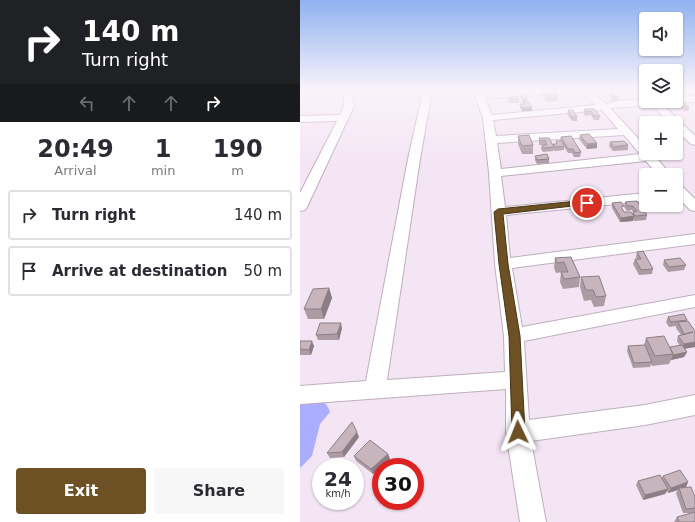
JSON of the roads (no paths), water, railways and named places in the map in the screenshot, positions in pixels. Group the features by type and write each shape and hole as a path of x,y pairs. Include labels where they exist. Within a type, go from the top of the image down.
{"street":[{"path":"375,390 423,115"},
{"path":"516,115 488,118 495,172 503,264 514,336 518,432 533,522"},
{"path":"612,115 639,145"},
{"path":"300,119 344,118 300,207"},
{"path":"683,125 695,126"},
{"path":"683,131 695,142"},
{"path":"490,140 627,132"},
{"path":"495,172 639,158"},
{"path":"652,160 659,168"},
{"path":"683,196 695,207"},
{"path":"498,212 639,198"},
{"path":"503,264 695,239"},
{"path":"514,336 695,301"},
{"path":"300,395 516,380"},
{"path":"518,432 646,415 695,405"}],"water":[{"path":"300,393 314,396 322,400 330,412 320,424 312,456 300,468"}]}
